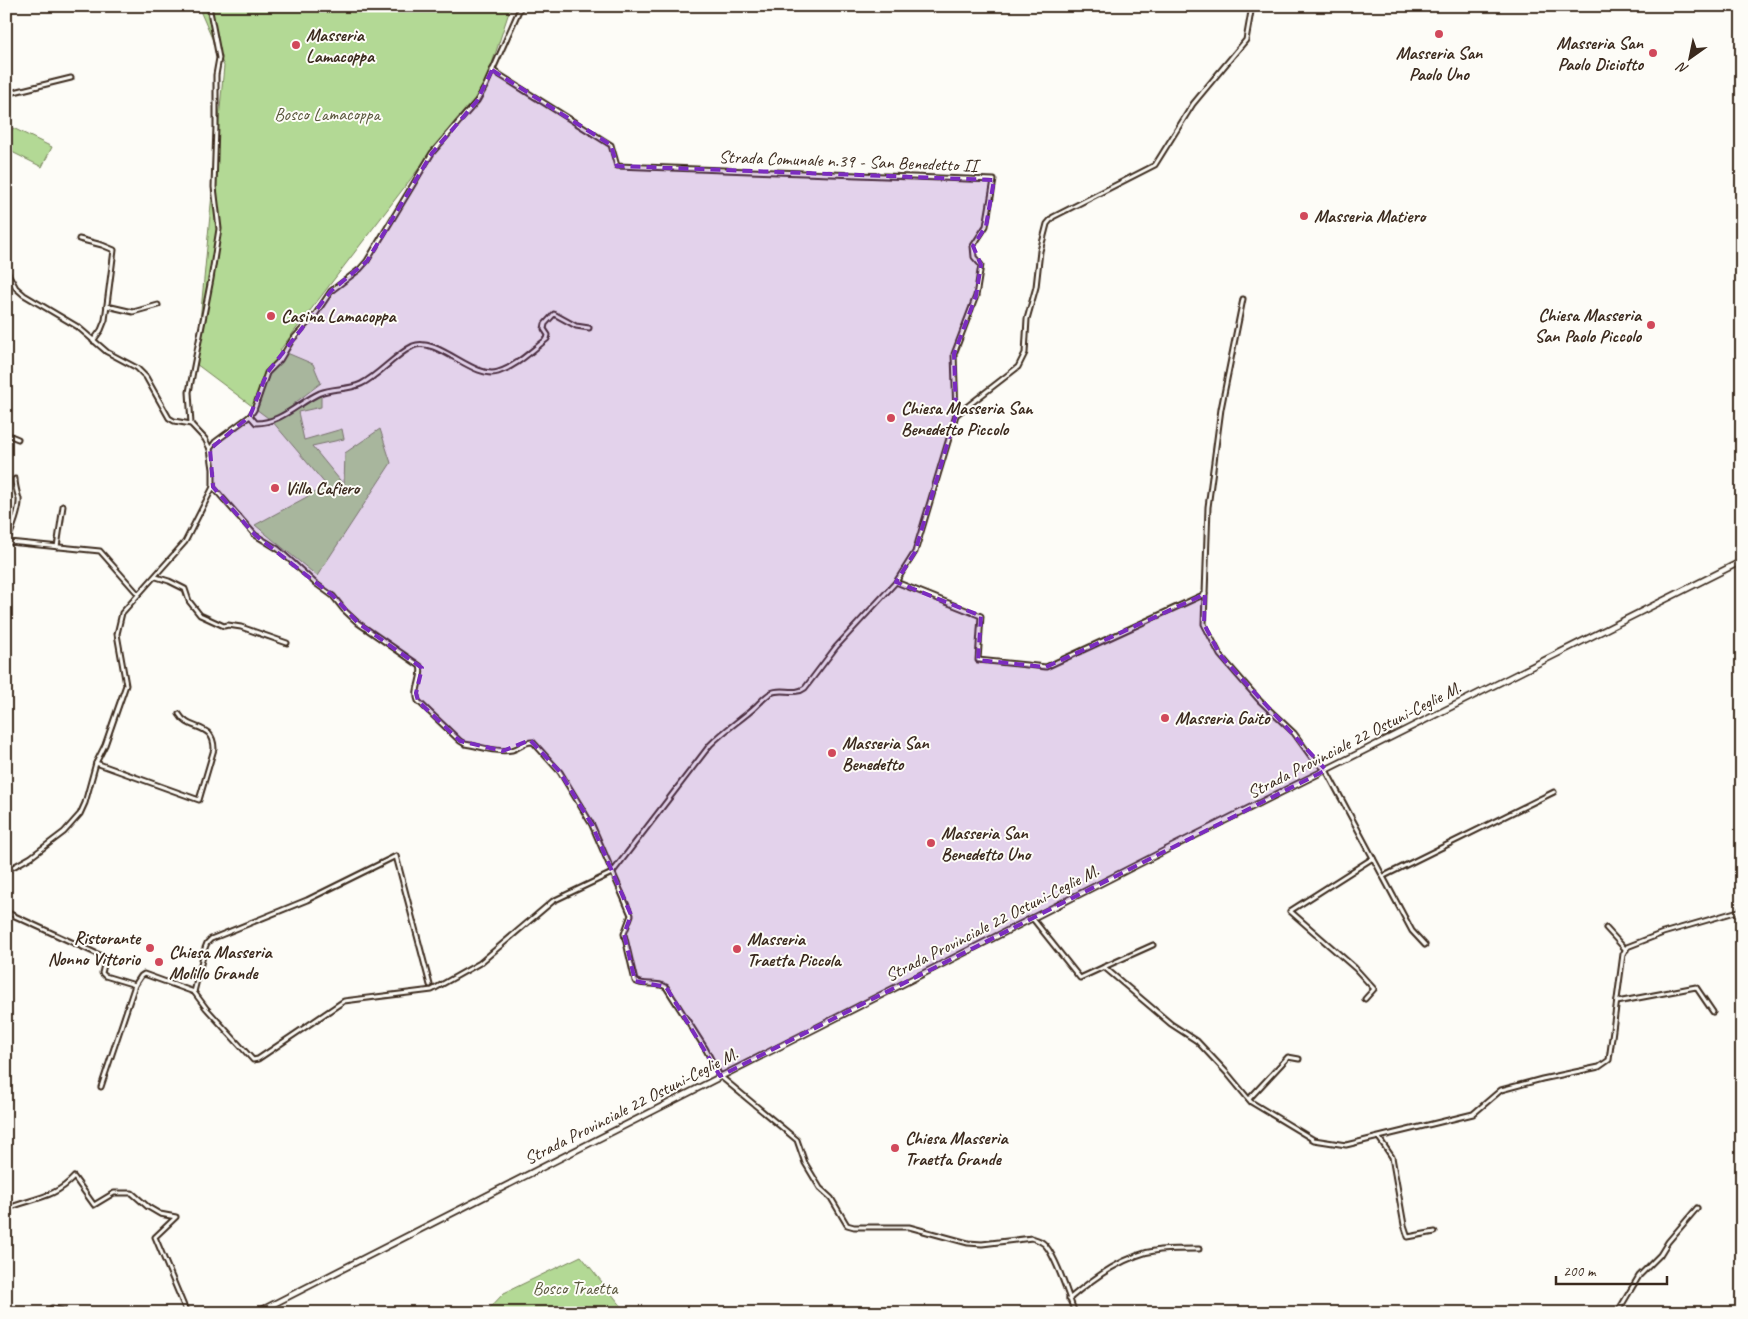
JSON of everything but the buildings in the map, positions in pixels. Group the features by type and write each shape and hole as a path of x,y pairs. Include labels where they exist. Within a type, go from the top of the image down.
{"main road":[{"name":"Strada Provinciale 22 Ostuni-Ceglie M.","path":"256,1313 720,1076 1742,561"}],"street":[{"path":"191,424 189,392 219,228 214,187 216,75 219,58 209,6"},
{"path":"210,449 215,442 250,416 254,410 266,373 280,360 292,340 315,315 331,291 360,269 367,261 432,153 477,101 521,6"},
{"path":"100,1086 135,985 144,974 194,992 253,1060 258,1059 344,1001 432,990 480,963 553,901 612,873 710,744 726,729 754,709 769,694 778,691 801,692 836,647 896,582 915,552 956,416 1018,367 1025,353 1026,319 1036,287 1040,251 1047,224 1054,217 1155,165 1193,104 1246,40 1252,6"},
{"name":"Strada Comunale n.39 - San Benedetto II","path":"492,70 611,145 617,166 994,180 986,226 973,246 974,257 981,265 976,296 954,354 956,416"},
{"path":"6,94 71,78"},
{"path":"79,239 114,250 107,306 101,330 93,341"},
{"path":"6,270 16,288 24,295 78,326 107,352 128,363 146,377 169,418 174,421 191,424 205,439 210,449 213,469 213,487 185,542 122,613 117,634 126,685 105,745 96,763 85,803 76,820 64,832 31,857 6,871"},
{"path":"1244,299 1221,409 1212,478 1208,516 1204,624 1220,655 1260,701 1294,733 1312,758 1326,770 1412,931 1425,945"},
{"path":"107,306 133,312 158,305"},
{"path":"250,416 256,423 272,421 321,393 360,384 414,346 429,345 478,370 495,373 520,362 547,339 548,334 544,329 545,324 554,314 576,326 589,328"},
{"path":"6,434 18,439"},
{"path":"15,479 19,505 8,539 9,542 100,551 138,594"},
{"path":"213,487 255,535 278,549 333,596 344,610 366,629 420,666 421,670 416,693 418,701 460,741 465,744 503,751 513,750 527,742 533,742 538,746 560,772 592,825 631,915 624,934 635,981 639,984 660,983 666,987 705,1048 720,1076 797,1140 805,1163 820,1188 831,1198 847,1225 854,1228 909,1227 968,1243 982,1244 1032,1238 1040,1240 1046,1245 1052,1255 1075,1313"},
{"path":"57,547 63,506"},
{"path":"155,577 185,589 189,601 200,615 224,626 242,628 287,644"},
{"path":"896,582 981,616 978,660 1046,667 1204,594"},
{"path":"96,763 199,800 214,749 214,741 210,732 182,719 179,714"},
{"path":"1384,876 1554,792"},
{"path":"194,992 205,948 211,939 307,900 396,856 430,985"},
{"path":"1365,999 1374,989 1355,968 1290,912 1373,858"},
{"path":"1104,967 1171,1024 1197,1041 1249,1099 1314,1140 1346,1146 1474,1114 1501,1090 1606,1064 1609,1060 1623,954 1628,947 1663,932 1742,910"},
{"path":"6,912 102,956 105,961 102,971 103,975 135,985"},
{"path":"1032,919 1080,978 1154,945"},
{"path":"1606,928 1626,950"},
{"path":"1617,1002 1696,987 1713,1012"},
{"path":"1249,1099 1288,1057 1300,1059"},
{"path":"1379,1138 1392,1157 1408,1238 1435,1232"},
{"path":"6,1209 57,1192 65,1187 74,1177 94,1205 114,1193 132,1194 160,1214 176,1217 155,1237 187,1313"},
{"path":"1617,1313 1639,1276 1660,1256 1668,1242 1697,1208"},
{"path":"1069,1299 1103,1272 1134,1257 1159,1250 1200,1249"},
{"path":"48,1313 52,1308 63,1310"}],"highlighted area":[{"path":"492,70 611,145 617,166 994,180 986,226 973,246 981,265 976,296 954,354 956,415 915,552 896,582 981,616 978,660 1046,667 1205,594 1204,624 1220,655 1326,770 720,1076 666,987 635,981 624,934 631,915 592,825 560,772 530,740 503,751 460,741 418,701 416,693 422,668 358,623 333,596 255,535 213,487 210,449 250,416 267,373 331,291 367,261 432,153 477,101"}],"green space":[{"name":"Bosco Lamacoppa","path":"198,6 511,6 484,88 455,121 280,350 313,364 321,383 292,405 321,393 321,407 298,412 304,440 342,429 344,439 312,446 344,485 345,453 380,429 391,463 317,576 255,525 327,486 272,421 196,364 224,66"},
{"path":"13,128 52,147 42,167 6,149 6,141"},
{"name":"Bosco Traetta","path":"581,1256 627,1313 485,1313 504,1293"}],"place":[{"name":"Masseria San Paolo Uno","path":"1439,34"},
{"name":"Masseria Lamacoppa","path":"296,45"},
{"name":"Masseria San Paolo Diciotto","path":"1653,53"},
{"name":"Masseria Matiero","path":"1304,216"},
{"name":"Casina Lamacoppa","path":"271,316"},
{"name":"Chiesa Masseria San Paolo Piccolo","path":"1651,325"},
{"name":"Chiesa Masseria San Benedetto Piccolo","path":"891,418"},
{"name":"Villa Cafiero","path":"275,488"},
{"name":"Masseria Gaito","path":"1165,718"},
{"name":"Masseria San Benedetto","path":"832,753"},
{"name":"Masseria San Benedetto Uno","path":"931,843"},
{"name":"Ristorante Nonno Vittorio","path":"150,948"},
{"name":"Masseria Traetta Piccola","path":"737,949"},
{"name":"Chiesa Masseria Molillo Grande","path":"159,962"},
{"name":"Chiesa Masseria Traetta Grande","path":"895,1148"}]}
